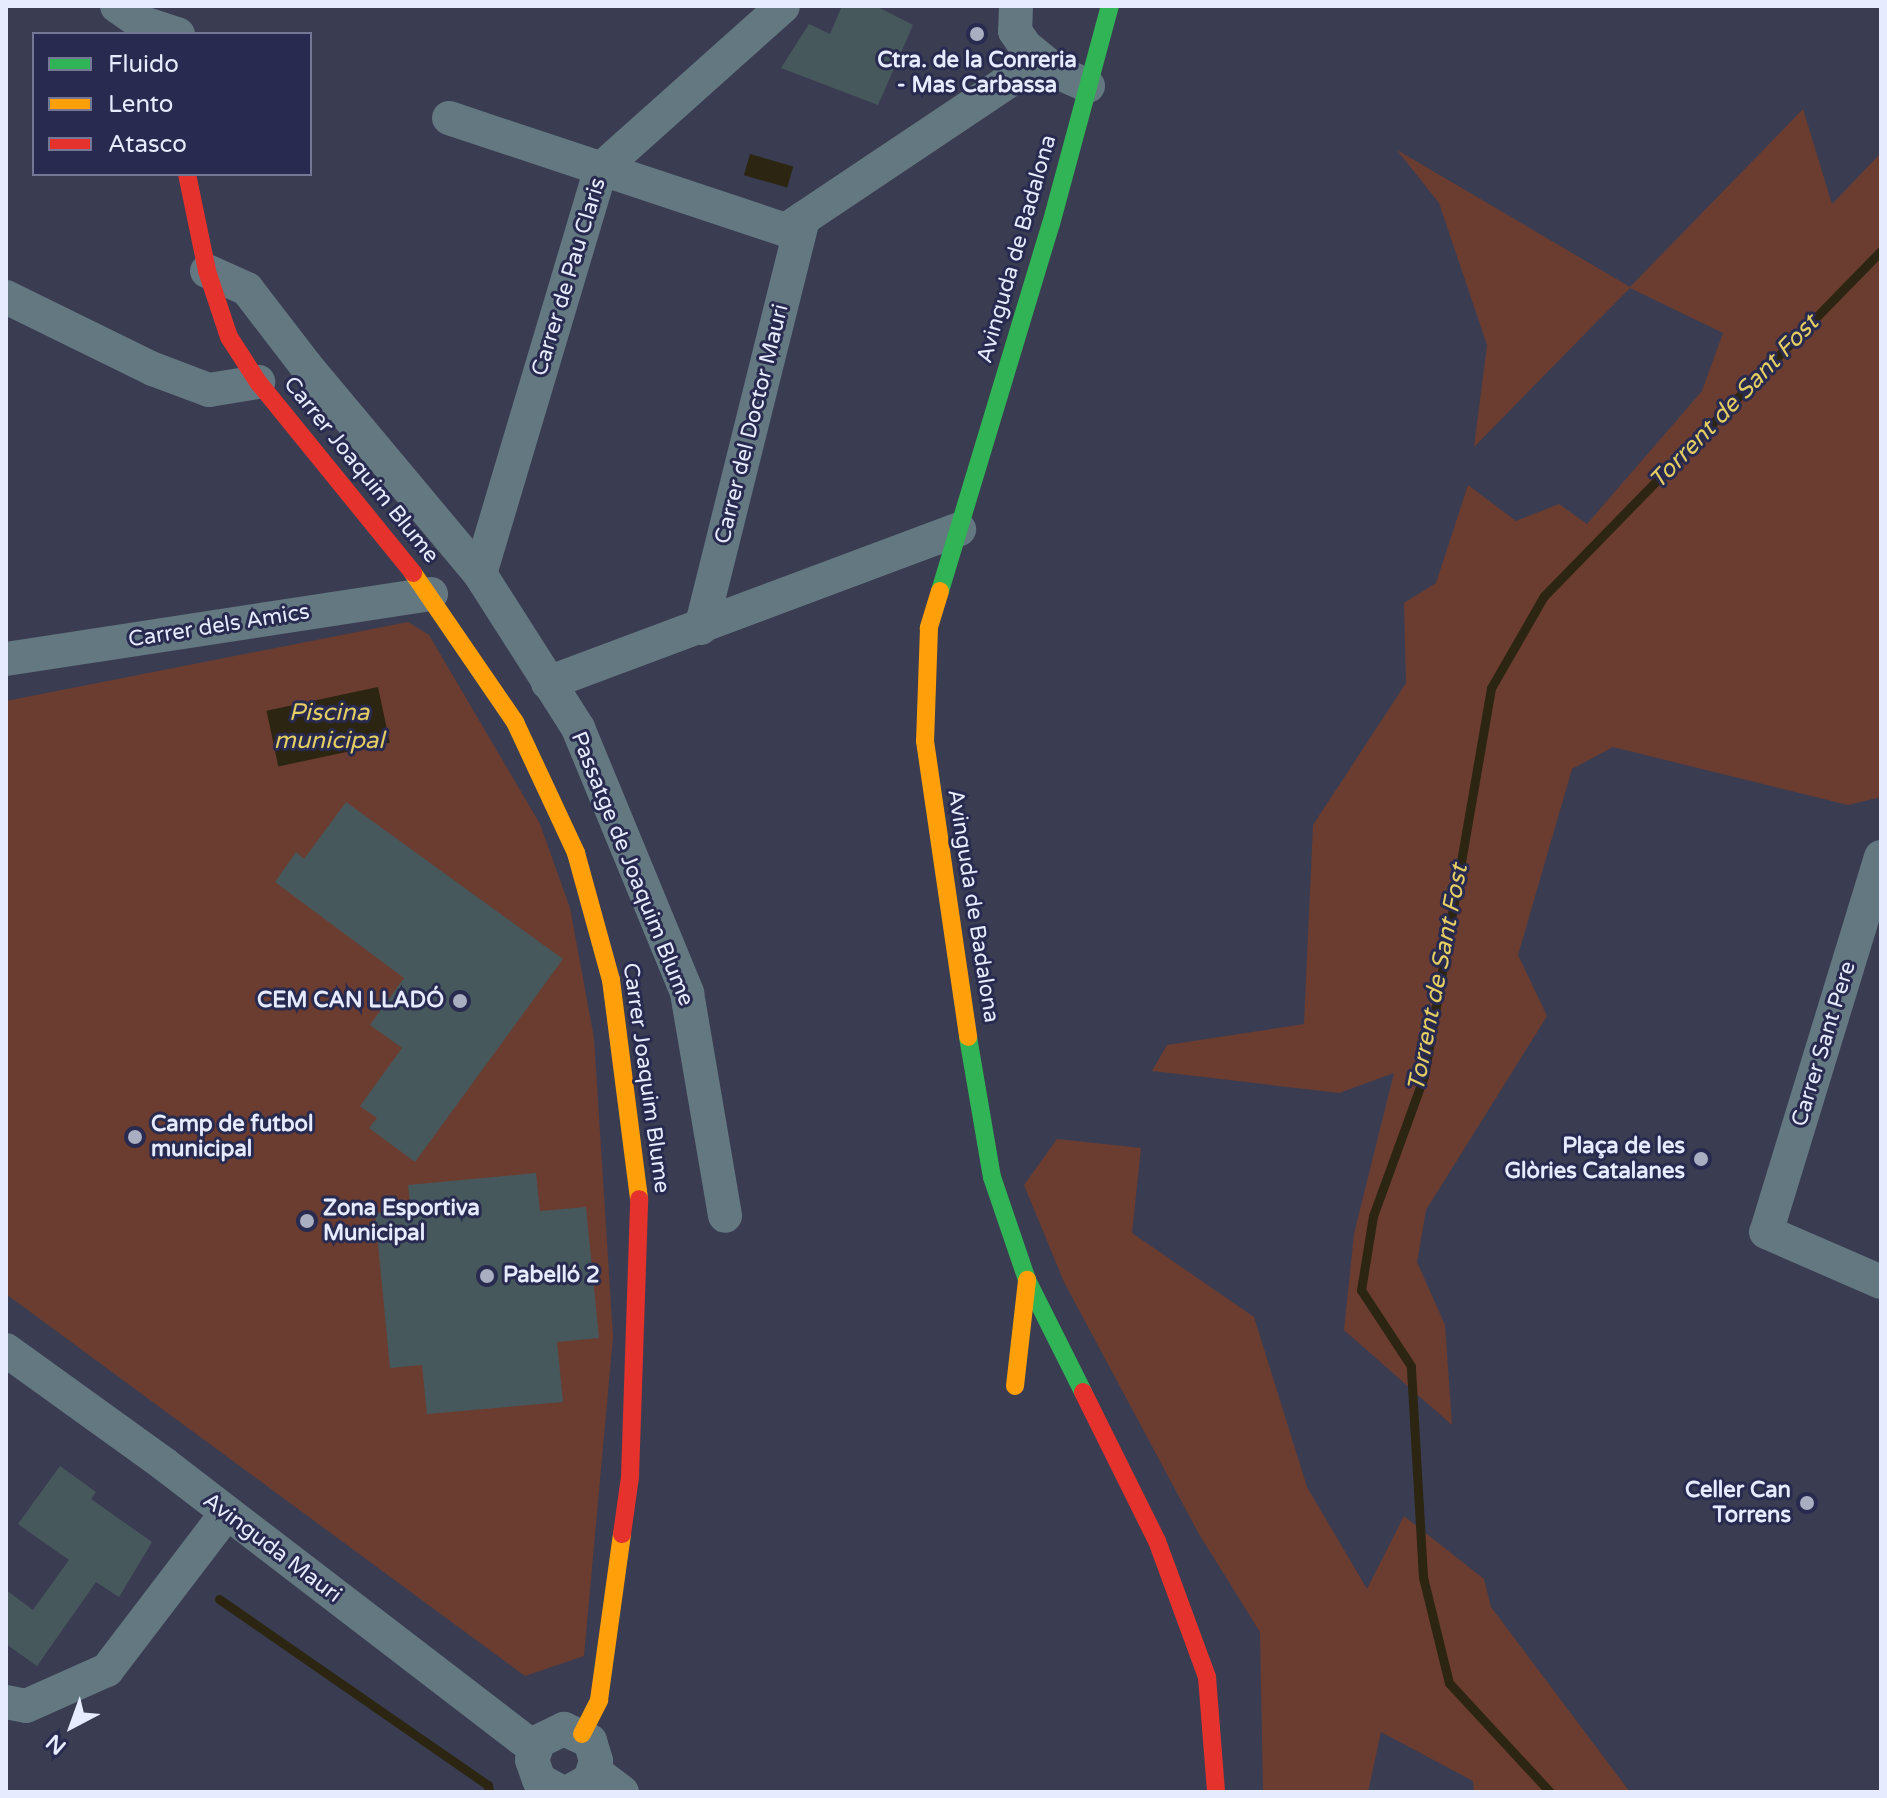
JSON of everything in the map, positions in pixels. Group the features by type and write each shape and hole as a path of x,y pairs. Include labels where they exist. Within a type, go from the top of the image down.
{"street":[{"path":"117,6 140,22 172,32"},
{"path":"178,6 178,32"},
{"name":"Carrer de Pau Claris","path":"480,574 601,169 783,6"},
{"path":"1016,6 1015,31 1040,60 1088,86"},
{"name":"Avinguda de Badalona","path":"1110,6 929,628 925,741 944,895 992,1177 1027,1280 1157,1541 1202,1663 1217,1768 1216,1792"},
{"path":"449,118 786,230 1040,60"},
{"name":"Carrer Joaquim Blume","path":"187,176 207,271 229,337 258,382 431,594 515,722 564,827 611,980 640,1208 630,1477 599,1700 582,1734"},
{"name":"Carrer del Doctor Mauri","path":"701,628 803,219"},
{"name":"Passatge de Joaquim Blume","path":"207,271 247,289 480,574 578,728 687,993 725,1216"},
{"path":"6,297 153,369 209,390 258,382"},
{"path":"548,683 959,529"},
{"name":"Carrer dels Amics","path":"6,659 431,594"},
{"name":"Carrer Sant Pere","path":"1881,857 1766,1232 1881,1282"},
{"path":"1015,1386 1027,1280"},
{"name":"Avinguda Mauri","path":"6,1350 535,1749"},
{"path":"6,1702 26,1706 107,1670 226,1514"},
{"path":"563,1787 594,1751 582,1734 554,1730 535,1749 534,1770 563,1787 622,1792"}],"shaded area":[{"path":"1803,109 1832,204 1881,153 1881,797 1848,805 1613,747 1572,769 1518,955 1547,1016 1426,1210 1417,1262 1445,1325 1452,1425 1344,1330 1354,1234 1394,1073 1339,1093 1152,1071 1167,1045 1304,1024 1313,825 1406,683 1404,603 1436,583 1468,485 1516,521 1559,504 1587,524 1702,391 1723,333 1630,288 1474,447 1487,345 1439,203 1397,150 1630,287"},
{"name":"Zona Esportiva Municipal","path":"408,622 429,635 540,824 570,908 594,1038 613,1337 584,1656 525,1676 6,1294 6,701"},
{"path":"1057,1139 1141,1148 1132,1233 1254,1317 1307,1487 1367,1589 1404,1516 1484,1579 1491,1607 1630,1792 1474,1792 1473,1781 1381,1732 1368,1792 1263,1792 1260,1632 1199,1534 1064,1282 1024,1185"}],"water":[{"path":"750,154 793,166 787,188 744,175"},
{"name":"Piscina municipal","path":"378,687 390,743 278,766 266,711"}],"building":[{"path":"842,6 876,6 913,25 878,105 781,68 809,24 830,34"},
{"name":"CEM CAN LLADÓ","path":"346,802 563,959 415,1162 369,1128 377,1118 360,1106 402,1048 370,1025 404,978 275,882 296,852 304,859"},
{"name":"Pabelló 2","path":"536,1173 540,1211 586,1207 599,1338 557,1342 563,1402 427,1414 422,1365 390,1368 375,1213 411,1210 408,1185"},
{"path":"60,1466 96,1492 91,1499 152,1542 119,1597 96,1582 37,1666 6,1644 6,1590 33,1610 69,1560 18,1524"}],"waterway":[{"name":"Torrent de Sant Fost","path":"1550,1792 1449,1683 1423,1577 1411,1366 1361,1290 1373,1216 1424,1076 1491,688 1544,596 1881,251"},
{"path":"219,1599 488,1785 489,1792"}],"traffic: fast":[{"path":"940,591 1051,224 1110,6"},
{"path":"968,1037 992,1177 1027,1280 1083,1392"}],"traffic: slow":[{"path":"413,573 515,722 576,853 611,980 639,1199"},
{"path":"940,591 929,628 925,741 968,1037"},
{"path":"1015,1386 1027,1280"},
{"path":"582,1734 599,1700 622,1534"}],"traffic: jam":[{"path":"187,176 207,271 229,337 258,382 413,573"},
{"path":"622,1534 630,1477 639,1199"},
{"path":"1083,1392 1157,1541 1207,1677 1216,1792"}],"place":[{"name":"Ctra. de la Conreria - Mas Carbassa","path":"977,34"},
{"name":"CEM CAN LLADÓ","path":"460,1001"},
{"name":"Camp de futbol municipal","path":"135,1137"},
{"name":"Plaça de les Glòries Catalanes","path":"1701,1159"},
{"name":"Zona Esportiva Municipal","path":"307,1221"},
{"name":"Pabelló 2","path":"487,1276"},
{"name":"Celler Can Torrens","path":"1807,1503"}]}
